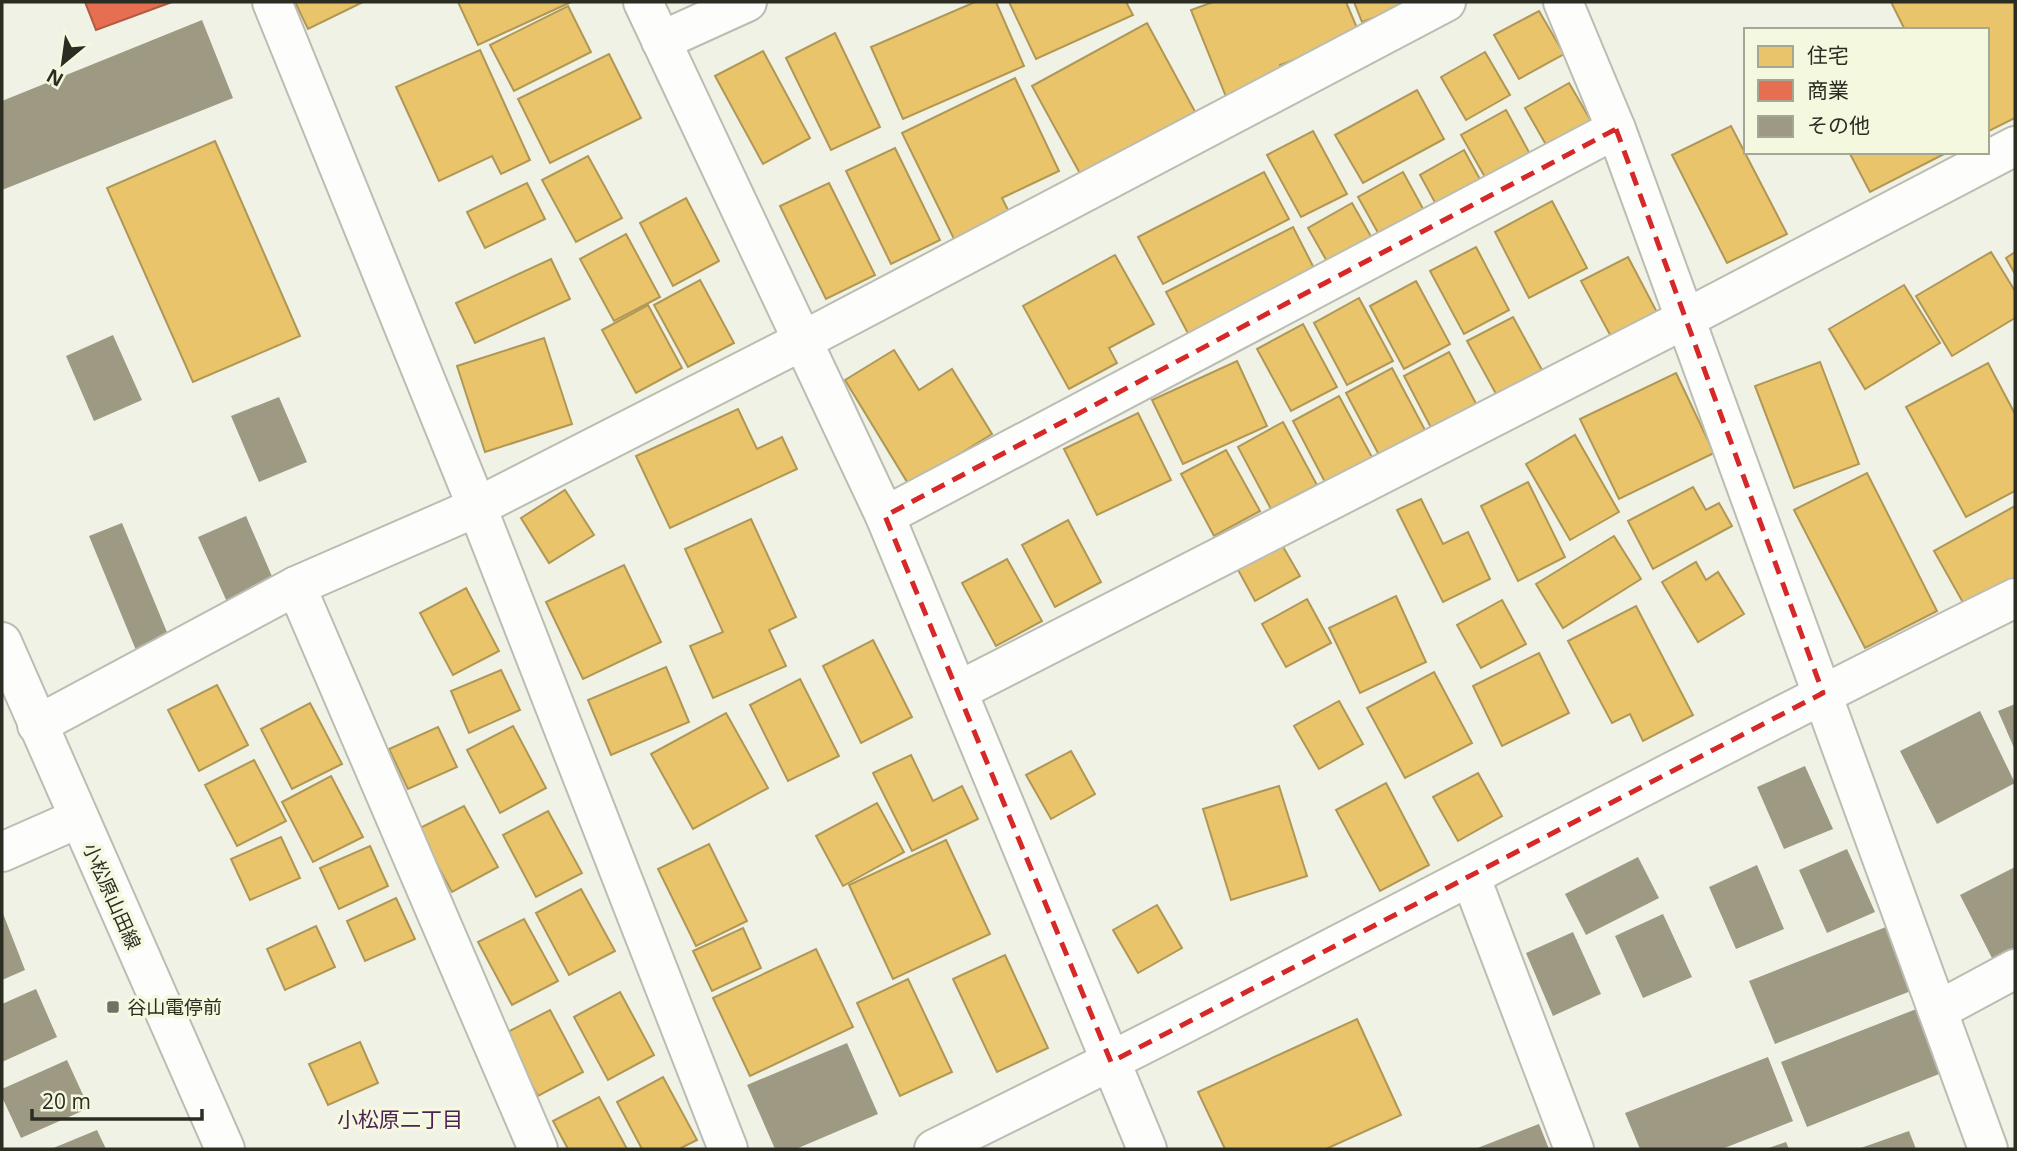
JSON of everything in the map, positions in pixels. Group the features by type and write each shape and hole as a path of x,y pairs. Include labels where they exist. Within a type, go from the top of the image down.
{"street":[{"path":"272,2 477,507 728,1149"},
{"path":"643,2 885,516 1147,1149"},
{"path":"661,41 747,2"},
{"path":"37,725 296,586 477,507 804,340 1446,2"},
{"path":"1563,2 1616,129 1988,1149"},
{"path":"885,516 1616,129"},
{"path":"958,691 1685,319 2015,146"},
{"path":"296,586 538,1149"},
{"path":"934,1149 1111,1062 1471,878 1823,693 2015,598"},
{"name":"小松原山田線","path":"2,642 77,819 225,1149"},
{"path":"2,852 77,819"},
{"path":"1471,878 1574,1149"},
{"path":"1939,1010 2015,969"}],"highlighted area":[{"path":"1616,129 1823,693 1111,1062 885,516"}],"building: 住宅":[{"path":"295,2 363,2 308,29"},
{"path":"458,2 571,2 478,45"},
{"path":"975,2 996,2 1024,66 903,119 871,47"},
{"path":"1009,2 1126,2 1133,15 1036,59"},
{"path":"1213,2 1346,2 1360,35 1280,65 1287,81 1229,104 1191,10"},
{"path":"1354,2 1417,2 1362,22"},
{"path":"1891,2 2015,2 2015,118 1989,131 1989,28 1904,28"},
{"path":"568,6 591,52 514,91 490,45"},
{"path":"1539,11 1564,54 1519,79 1494,35"},
{"path":"1147,23 1198,117 1083,179 1032,86"},
{"path":"835,33 880,127 831,150 786,58"},
{"path":"480,50 530,160 501,174 492,156 439,181 396,87"},
{"path":"763,51 810,138 763,164 715,76"},
{"path":"1485,52 1510,95 1466,120 1441,77"},
{"path":"609,54 641,118 550,163 518,99"},
{"path":"1015,78 1059,171 1002,198 1010,214 955,241 902,133"},
{"path":"1569,83 1594,126 1549,150 1525,108"},
{"path":"1417,90 1444,139 1363,183 1335,135"},
{"path":"1506,110 1530,154 1486,179 1461,135"},
{"path":"1731,126 1787,234 1727,263 1672,155"},
{"path":"1313,131 1347,194 1301,217 1267,155"},
{"path":"215,141 300,336 193,382 107,188"},
{"path":"895,148 940,240 891,264 846,171"},
{"path":"1464,150 1488,194 1444,219 1420,175"},
{"path":"1850,154 1944,154 1870,192"},
{"path":"588,156 622,218 576,242 542,180"},
{"path":"1264,172 1289,219 1163,284 1138,237"},
{"path":"1403,172 1427,216 1382,240 1358,197"},
{"path":"527,183 545,219 485,248 467,212"},
{"path":"829,183 875,275 826,299 780,206"},
{"path":"686,198 719,261 673,286 640,223"},
{"path":"1552,201 1587,268 1529,298 1495,232"},
{"path":"1352,203 1377,247 1333,272 1308,228"},
{"path":"1293,227 1317,274 1191,339 1166,292"},
{"path":"626,234 660,297 614,321 580,259"},
{"path":"1476,247 1509,310 1464,334 1430,271"},
{"path":"1991,252 2015,291 2015,318 1952,356 1916,296"},
{"path":"2015,252 2015,274 2006,258"},
{"path":"1115,255 1154,324 1109,348 1117,363 1069,389 1023,306"},
{"path":"1628,257 1661,320 1615,344 1581,281"},
{"path":"551,259 570,299 475,343 456,303"},
{"path":"700,280 734,343 688,367 654,305"},
{"path":"1416,281 1450,344 1404,369 1370,306"},
{"path":"1904,285 1940,343 1865,389 1829,329"},
{"path":"1359,298 1393,361 1347,385 1314,323"},
{"path":"648,305 682,368 636,393 602,330"},
{"path":"1513,317 1547,379 1501,403 1467,341"},
{"path":"1303,324 1337,387 1291,411 1257,349"},
{"path":"544,338 572,424 485,452 457,366"},
{"path":"894,350 919,390 952,369 992,434 909,485 845,380"},
{"path":"1449,352 1482,415 1437,439 1404,376"},
{"path":"1237,361 1267,426 1183,464 1152,400"},
{"path":"1820,362 1859,464 1794,488 1755,386"},
{"path":"1988,363 2015,414 2015,491 1966,517 1906,407"},
{"path":"1392,368 1425,430 1379,455 1346,393"},
{"path":"1676,373 1714,453 1619,499 1580,419"},
{"path":"1339,396 1373,459 1326,484 1293,421"},
{"path":"738,409 757,449 782,437 797,469 670,528 636,456"},
{"path":"1138,413 1171,480 1097,515 1064,449"},
{"path":"1283,422 1317,485 1271,509 1238,447"},
{"path":"1575,435 1619,512 1570,540 1526,464"},
{"path":"1226,450 1260,511 1214,536 1181,474"},
{"path":"1867,473 1937,611 1865,648 1794,510"},
{"path":"1528,482 1565,557 1518,581 1481,506"},
{"path":"1693,487 1706,510 1719,503 1732,526 1653,569 1628,521"},
{"path":"565,490 594,535 549,563 521,518"},
{"path":"1421,499 1443,544 1468,532 1490,579 1443,602 1397,510"},
{"path":"2015,506 2015,590 1970,615 1934,551"},
{"path":"751,519 796,617 769,630 786,666 713,698 690,646 723,632 685,549"},
{"path":"1068,520 1101,582 1055,607 1022,545"},
{"path":"1275,533 1300,576 1255,601 1231,557"},
{"path":"1614,536 1641,579 1563,628 1536,584"},
{"path":"1007,559 1042,621 996,646 962,583"},
{"path":"1696,562 1706,580 1718,572 1744,614 1698,642 1662,582"},
{"path":"624,565 661,642 583,679 546,602"},
{"path":"466,588 499,651 453,675 420,613"},
{"path":"1396,596 1426,662 1360,693 1329,628"},
{"path":"1307,599 1331,643 1286,667 1262,624"},
{"path":"1502,600 1526,644 1481,668 1457,625"},
{"path":"1636,606 1693,715 1643,741 1630,714 1612,723 1568,641"},
{"path":"873,640 912,717 861,743 823,666"},
{"path":"1539,653 1569,713 1502,746 1473,686"},
{"path":"666,667 689,722 611,755 588,700"},
{"path":"501,670 520,710 469,733 451,691"},
{"path":"1434,672 1472,743 1405,778 1367,708"},
{"path":"800,679 839,756 788,781 750,705"},
{"path":"217,685 248,745 199,771 168,710"},
{"path":"1339,701 1363,744 1319,769 1294,726"},
{"path":"310,703 342,764 292,789 261,729"},
{"path":"726,713 768,788 693,829 651,754"},
{"path":"513,726 546,788 500,813 467,750"},
{"path":"438,727 457,767 408,789 389,749"},
{"path":"1071,751 1095,794 1051,819 1026,775"},
{"path":"911,755 933,801 962,786 978,819 912,851 873,773"},
{"path":"254,760 286,821 237,846 205,785"},
{"path":"1478,773 1502,816 1458,841 1433,797"},
{"path":"331,776 363,837 313,862 282,802"},
{"path":"1386,783 1429,865 1380,891 1336,810"},
{"path":"1279,786 1307,876 1231,900 1203,809"},
{"path":"877,803 904,852 843,886 816,836"},
{"path":"464,806 498,867 452,892 418,829"},
{"path":"548,811 582,873 536,897 503,835"},
{"path":"281,837 300,878 250,900 231,859"},
{"path":"946,840 990,934 893,979 849,885"},
{"path":"709,844 747,921 696,946 658,869"},
{"path":"370,846 388,886 339,909 320,868"},
{"path":"581,889 615,951 569,975 536,913"},
{"path":"396,898 415,939 365,961 347,921"},
{"path":"1157,905 1182,948 1138,973 1113,930"},
{"path":"524,919 558,981 512,1005 478,942"},
{"path":"316,926 335,967 285,990 267,949"},
{"path":"743,928 761,968 712,991 693,951"},
{"path":"816,949 853,1027 750,1076 713,998"},
{"path":"1005,955 1048,1048 997,1072 953,979"},
{"path":"908,979 952,1072 900,1096 857,1003"},
{"path":"620,992 654,1055 608,1080 574,1017"},
{"path":"550,1010 583,1072 538,1096 504,1034"},
{"path":"1357,1019 1401,1115 1326,1149 1225,1149 1198,1092"},
{"path":"360,1042 378,1083 328,1105 309,1064"},
{"path":"663,1077 697,1140 679,1149 642,1149 617,1102"},
{"path":"599,1097 627,1149 568,1149 553,1121"}],"building: 商業":[{"path":"85,2 172,2 96,30"}],"building: その他":[{"path":"202,20 233,98 2,190 2,101"},
{"path":"113,335 142,400 94,421 66,356"},
{"path":"279,397 307,462 259,482 231,416"},
{"path":"246,516 274,581 227,602 198,537"},
{"path":"122,523 171,642 138,655 89,536"},
{"path":"2015,704 2015,750 1998,711"},
{"path":"1980,711 2015,783 1937,824 1900,751"},
{"path":"1805,766 1833,829 1784,849 1757,787"},
{"path":"1847,849 1875,912 1827,933 1799,870"},
{"path":"1638,857 1659,898 1586,935 1565,894"},
{"path":"1757,865 1784,929 1736,949 1709,887"},
{"path":"2015,867 2015,949 1993,960 1960,895"},
{"path":"2,911 25,970 2,980"},
{"path":"1663,914 1692,977 1643,998 1615,936"},
{"path":"1891,925 1916,989 1775,1044 1749,981"},
{"path":"1573,932 1601,994 1553,1016 1526,953"},
{"path":"36,989 57,1037 2,1062 2,1004"},
{"path":"1924,1006 1949,1070 1807,1127 1781,1062"},
{"path":"847,1043 878,1114 796,1149 775,1149 747,1085"},
{"path":"1768,1057 1793,1121 1722,1149 1640,1149 1625,1113"},
{"path":"67,1060 89,1108 21,1138 2,1097 2,1089"},
{"path":"1539,1124 1549,1149 1475,1149"},
{"path":"97,1130 106,1149 51,1149"},
{"path":"1909,1131 1916,1149 1858,1149"},
{"path":"1786,1142 1789,1149 1766,1149"}],"place":[{"name":"谷山電停前","path":"113,1007"}],"district":[{"name":"小松原二丁目","path":"400,1120"}]}
